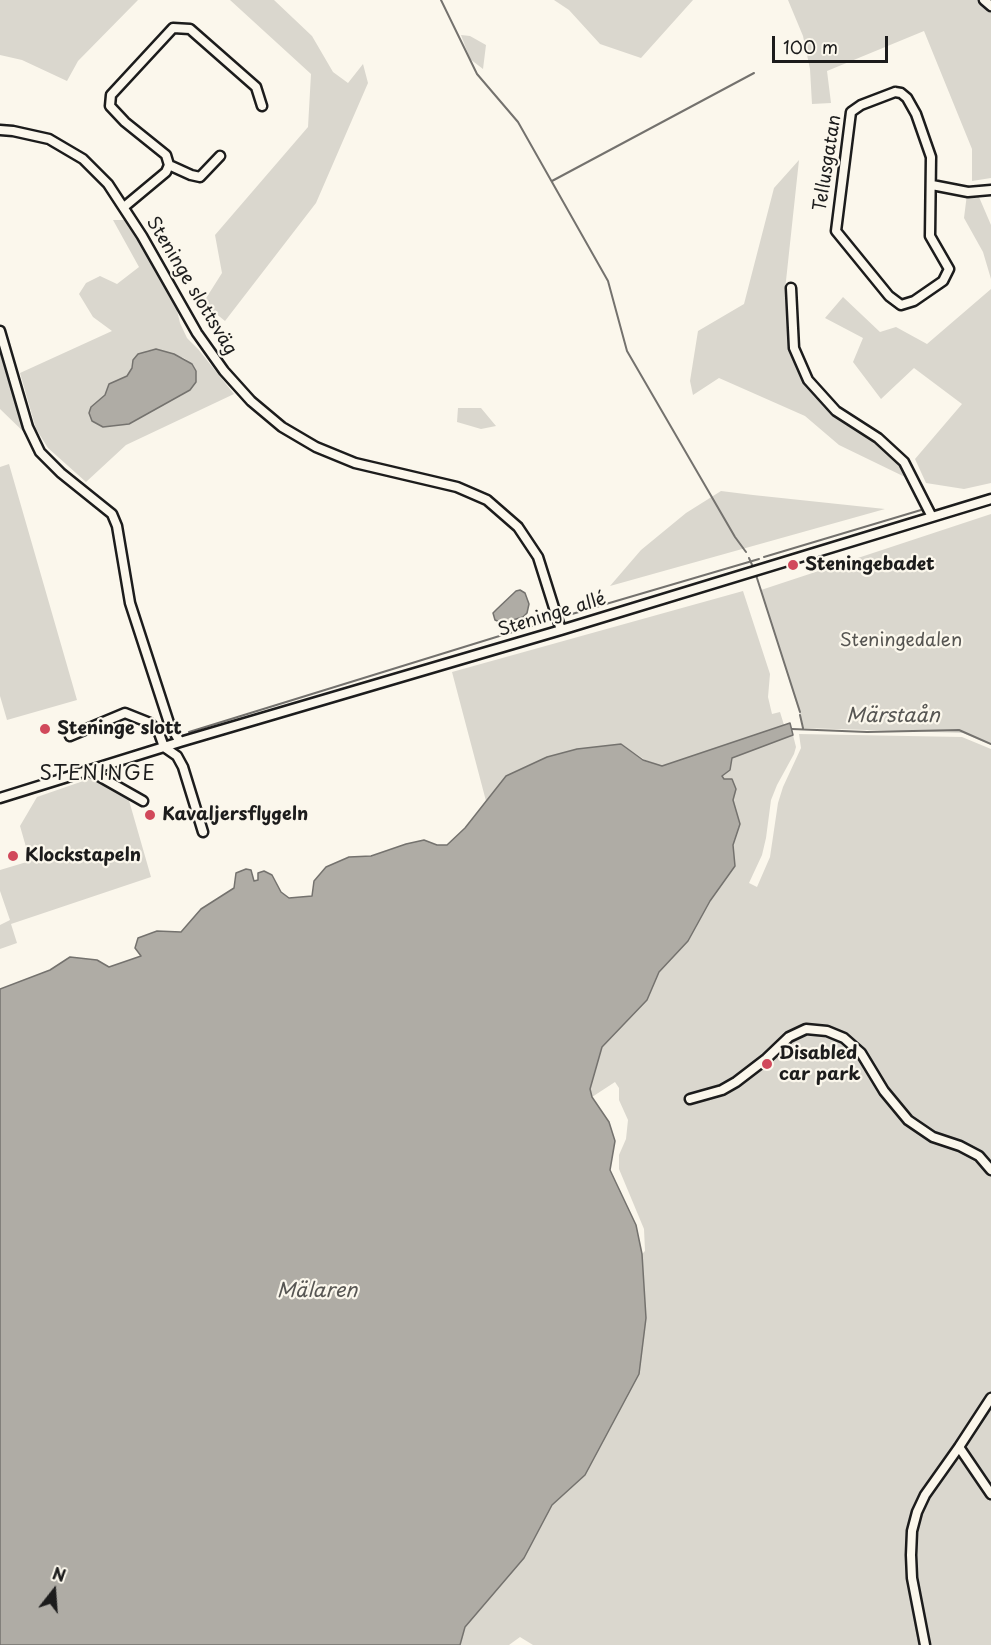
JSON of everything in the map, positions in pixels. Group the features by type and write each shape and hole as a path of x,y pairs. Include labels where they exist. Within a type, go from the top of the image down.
{"street":[{"path":"984,0 991,6"},
{"path":"124,207 166,172 169,165 166,155 125,122 110,106 111,95 173,28 190,29 256,87 262,106"},
{"name":"Tellusgatan","path":"895,92 907,98 916,114 931,157 932,185 930,236 949,269 943,281 914,301 902,305 889,296 836,231 850,112 861,105 895,92"},
{"name":"Steninge slottsväg","path":"0,130 49,140 83,159 108,184 124,207 197,333 224,371 251,401 282,426 326,451 355,463 457,487 487,500 519,527 538,557 561,630"},
{"path":"169,165 200,177 220,156"},
{"path":"932,185 968,192 991,190"},
{"path":"791,288 794,348 808,380 836,411 878,438 904,462 932,517"},
{"path":"0,331 28,427 40,452 61,473 112,514 117,526 130,603 169,723 180,742"},
{"name":"Steninge allé","path":"0,798 991,499"},
{"path":"70,736 125,713 150,723 159,734 164,747 177,756 183,767 203,832"},
{"path":"90,771 143,801"},
{"path":"690,1099 722,1090 736,1082 766,1059 789,1036 806,1029 827,1031 844,1038 861,1053 884,1091 908,1120 933,1137 960,1146 979,1156 991,1170"},
{"path":"926,1645 912,1578 910,1555 912,1531 917,1512 925,1495 991,1398"},
{"path":"959,1447 991,1494"}],"green space":[{"path":"0,0 138,0 78,61 67,81 22,60 0,55"},
{"path":"230,0 274,0 312,36 333,72 348,83 363,64 368,83 316,203 225,321 203,303 222,273 215,235 308,127 311,74"},
{"path":"554,0 693,0 641,58 600,44 569,10"},
{"path":"788,0 977,0 991,13 991,178 972,181 972,149 924,31 827,71 831,103 812,104 810,69 803,36"},
{"path":"461,35 470,36 486,45 483,69 470,59"},
{"path":"799,160 785,290 790,350 804,383 833,415 875,442 901,465 905,477 839,445 805,416 719,378 693,395 690,381 698,331 744,304 774,188"},
{"path":"967,194 979,197 991,225 991,279 983,252 964,218"},
{"path":"113,220 127,220 177,310 187,338 234,394 126,445 86,482 48,448 36,429 20,373 112,331 93,317 79,294 86,283 100,276 117,284 139,267","holes":["156,349 184,358 192,364 196,371 91,407 127,376 146,351"]},
{"path":"991,289 991,483 964,489 926,483 915,459 962,404 914,368 881,399 853,362 863,338 825,318 843,297 880,332 896,327 927,344"},
{"path":"0,341 30,438 0,409"},
{"path":"458,408 481,408 496,426 481,429 457,422"},
{"path":"9,464 77,700 7,720 0,696 0,467"},
{"path":"721,491 885,509 610,586 641,550 686,513"},
{"name":"Steningedalen","path":"991,514 991,745 963,733 804,728 761,590"},
{"path":"743,591 770,674 768,697 772,714 780,712 784,725 662,766 645,760 621,744 506,776 486,801 452,672"},
{"path":"799,734 962,737 991,749 991,1645 533,1645 520,1637 509,1645 460,1645 464,1627 524,1558 552,1505 585,1475 646,1318 642,1254 645,1251 644,1229 619,1169 619,1155 626,1139 628,1120 619,1100 619,1088 615,1082 592,1097 590,1089 602,1047 647,1000 659,972 688,941 710,901 735,866 733,845 740,824 722,775 732,758 793,735 796,747 794,754 771,800 762,855 749,883 757,887 770,857 778,803 783,787 801,748"},
{"path":"92,778 128,797 151,877 11,924 17,943 0,949 0,925 10,920 0,891 0,870 30,861 20,826 37,797"}],"water":[{"path":"156,349 174,354 192,364 196,371 196,382 190,390 129,424 103,427 92,421 89,413 91,407 105,395 109,384 127,376 138,354"},
{"path":"520,590 525,593 529,604 527,613 513,620 500,622 495,620 493,613 516,591"},
{"name":"Mälaren","path":"790,723 793,735 732,758 730,770 722,776 724,779 732,779 736,789 733,800 740,824 733,845 735,866 710,901 688,941 659,972 647,1000 602,1047 590,1089 592,1097 609,1122 615,1141 610,1170 636,1225 642,1254 646,1318 639,1374 585,1475 552,1505 524,1558 465,1627 460,1645 0,1645 0,989 50,970 70,957 97,960 109,967 141,956 135,948 138,938 157,931 181,932 201,909 234,888 236,873 246,869 251,870 254,881 258,880 258,873 264,871 272,875 281,892 289,898 312,896 314,881 326,867 349,857 371,856 424,840 437,845 447,845 465,828 506,776 547,757 577,749 621,744 643,760 662,766"}],"waterway":[{"path":"441,0 477,74 518,122 608,281 627,351 735,537 746,552"},
{"path":"552,181 754,73"},
{"path":"764,557 921,510"},
{"path":"749,558 753,567"},
{"path":"572,614 759,559"},
{"path":"756,575 800,712"},
{"path":"189,732 548,621"},
{"path":"800,715 803,728"},
{"name":"Märstaån","path":"792,729 867,732 959,730 991,744"}],"place":[{"name":"Steningebadet","path":"793,565"},
{"name":"Steninge slott","path":"45,729"},
{"name":"Kavaljersflygeln","path":"150,815"},
{"name":"Klockstapeln","path":"13,856"},
{"name":"Disabled car park","path":"767,1064"}],"district":[{"name":"STENINGE","path":"98,774"}]}
